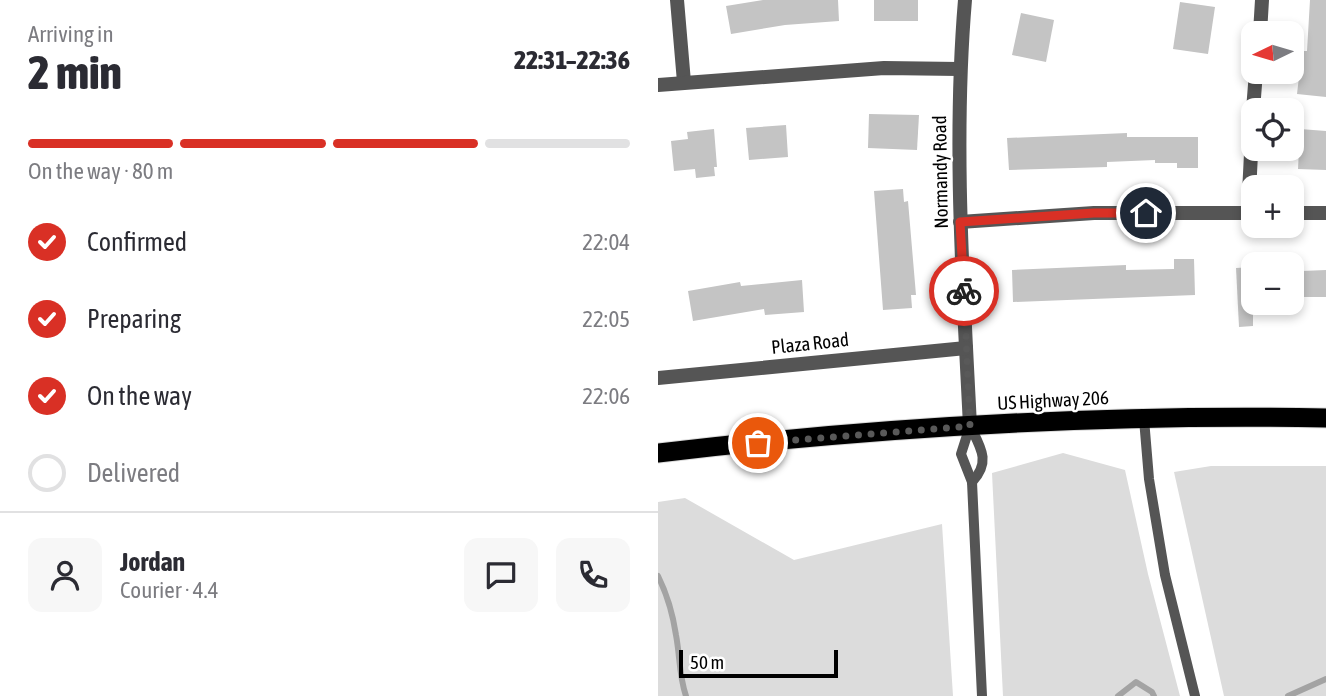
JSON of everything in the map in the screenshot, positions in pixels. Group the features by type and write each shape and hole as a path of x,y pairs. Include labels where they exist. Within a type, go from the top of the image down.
{"highway":[{"name":"US Highway 206","path":"658,453 970,426 1144,419 1326,418"}],"street":[{"path":"677,0 684,82"},
{"name":"Normandy Road","path":"965,0 959,69 960,222 970,426"},
{"path":"1261,21 1262,0"},
{"path":"658,85 884,68 959,69"},
{"path":"960,222 1094,213 1241,213"},
{"path":"1304,213 1326,213"},
{"name":"Plaza Road","path":"658,378 966,348"}],"lane":[{"path":"1144,419 1149,479 1165,575 1195,696"},
{"path":"970,426 961,454 972,482 982,696"},
{"path":"970,426 983,454 981,473 972,482"}],"shaded area":[{"path":"1063,453 1125,470 1148,574 1180,696 1003,696 992,473"},
{"path":"1211,466 1326,466 1326,696 1224,696 1174,472"},
{"path":"685,498 794,560 942,524 953,696 658,696 658,502"}],"building":[{"path":"763,0 838,0 839,21 785,25 731,34 726,6"},
{"path":"874,0 918,0 918,21 874,21"},
{"path":"1310,0 1326,0 1326,97 1297,94 1298,84 1304,84 1304,51 1307,51"},
{"path":"1180,2 1215,7 1208,54 1173,49"},
{"path":"1021,13 1054,20 1046,62 1012,55"},
{"path":"869,114 919,115 917,150 868,148"},
{"path":"786,125 788,157 749,160 746,128"},
{"path":"714,129 717,167 714,167 715,176 696,178 695,169 674,171 671,141 688,139 687,132"},
{"path":"1304,129 1326,131 1326,170 1298,169 1298,161 1304,161"},
{"path":"1127,133 1127,137 1198,137 1198,168 1177,168 1177,163 1155,163 1155,160 1107,162 1107,167 1009,170 1007,138"},
{"path":"903,189 904,202 908,201 916,295 911,295 912,308 883,310 874,191"},
{"path":"1174,259 1194,259 1195,295 1013,302 1012,270 1126,265 1126,270 1174,269"},
{"path":"1236,268 1241,268 1241,315 1253,315 1253,326 1239,327"},
{"path":"1326,270 1326,297 1304,297 1304,271"},
{"path":"802,280 804,312 765,315 764,309 693,321 688,291 740,282 741,286"}],"waterway":[{"path":"658,576 673,620 686,696"},
{"path":"1288,696 1326,679"},
{"path":"1118,696 1136,682 1154,696"}],"way so far":[{"path":"758,443 970,426 964,291"}],"route":[{"path":"964,291 960,222 1094,213 1146,213"}]}
